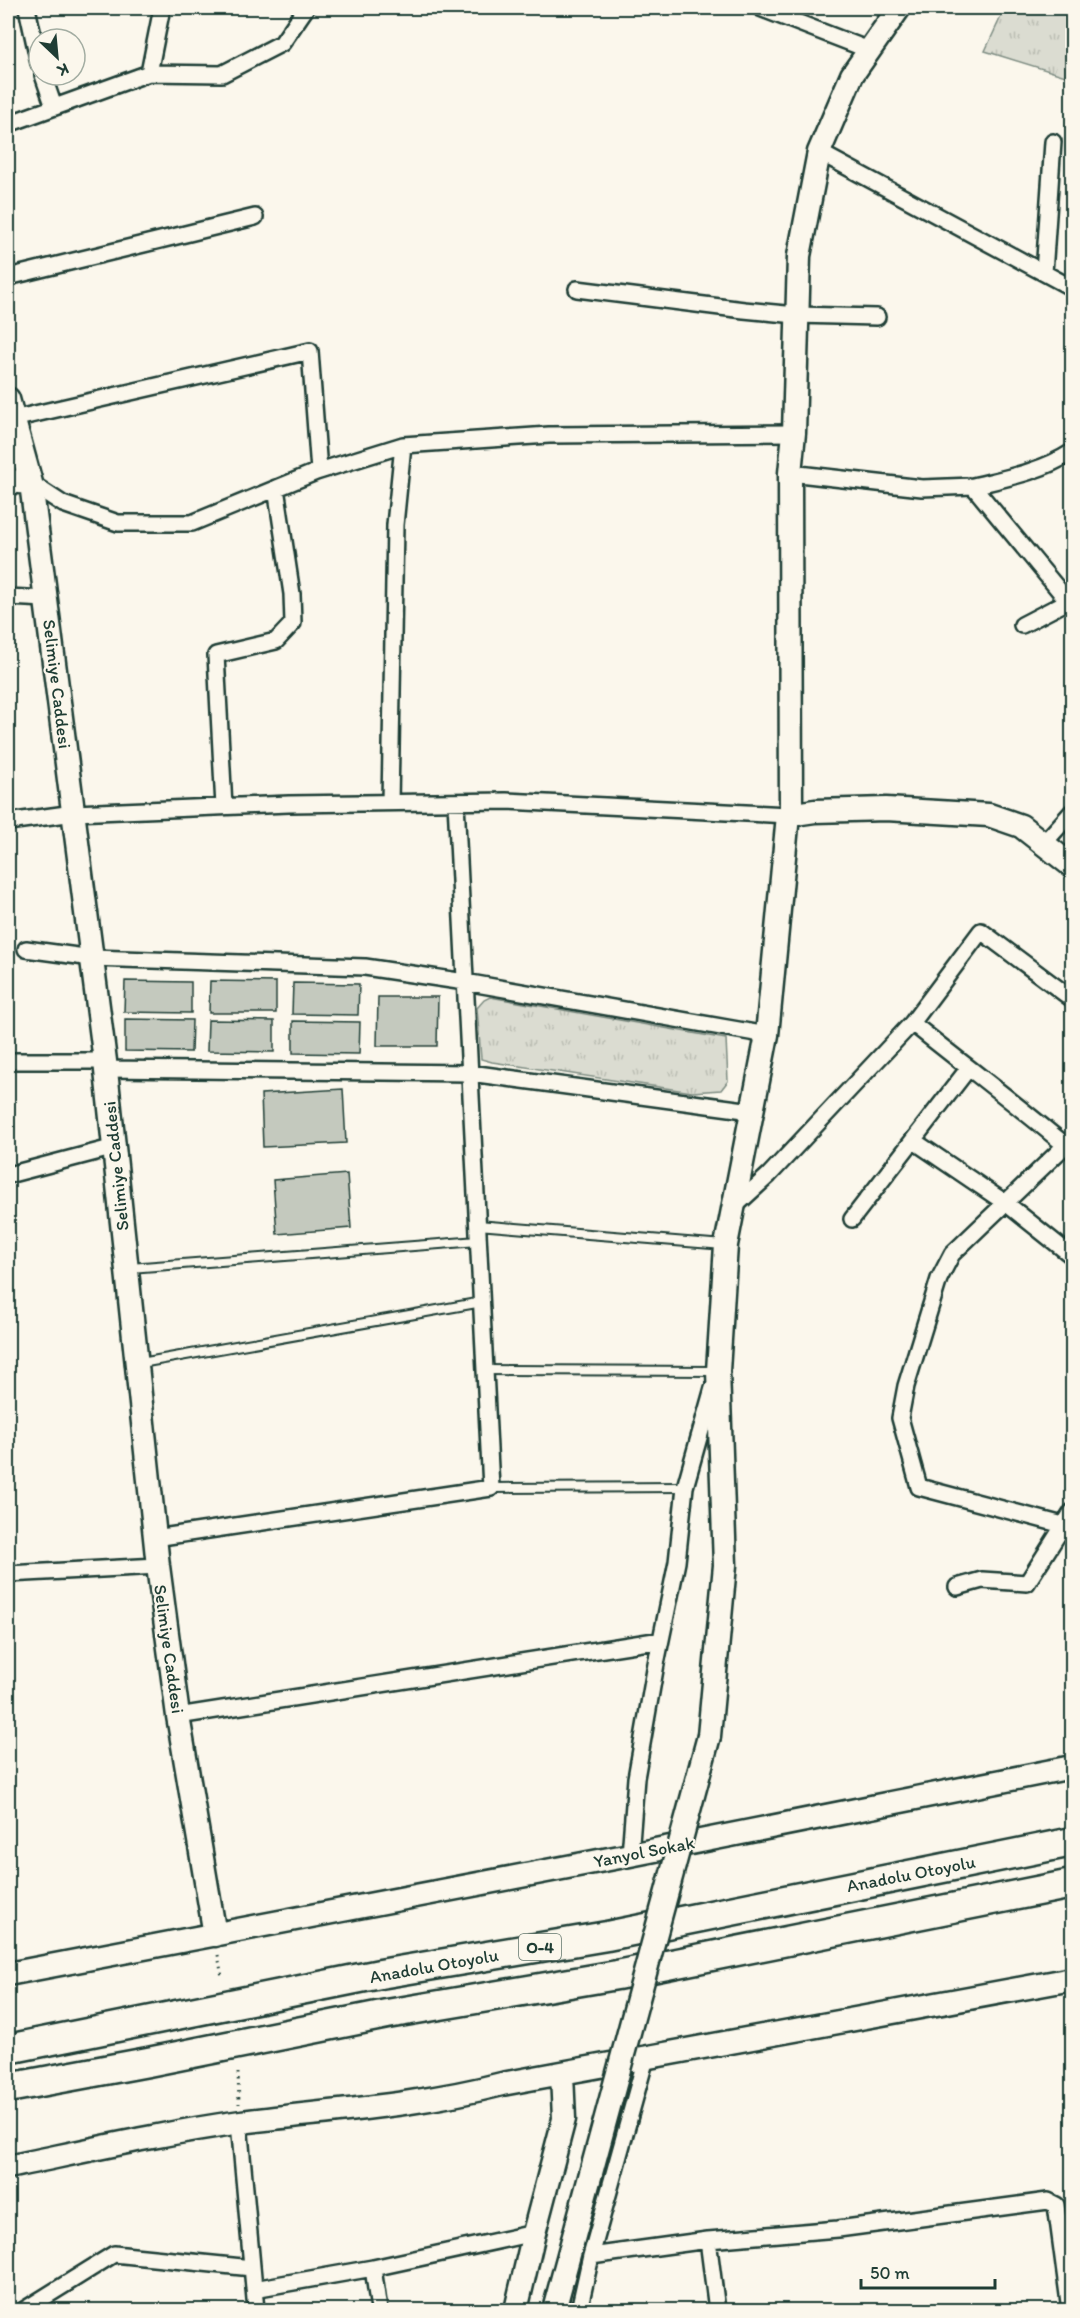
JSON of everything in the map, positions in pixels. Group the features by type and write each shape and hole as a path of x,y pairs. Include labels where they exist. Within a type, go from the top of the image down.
{"highway":[{"name":"Anadolu Otoyolu","path":"8,2049 380,1974 607,1936 1072,1842"},
{"name":"O-4","path":"8,2088 387,2014 618,1975 1072,1884"}],"street":[{"path":"27,8 31,27"},
{"path":"149,73 162,8"},
{"path":"8,124 149,73 222,74 282,43 306,8"},
{"path":"760,8 869,50"},
{"path":"554,2310 709,1736 725,1565 718,1371 726,1245 767,1035 789,815 790,473 794,433 799,256 819,152 852,75 898,8"},
{"path":"47,87 54,107"},
{"path":"1044,273 1053,142"},
{"path":"819,152 1072,288"},
{"path":"8,277 255,217"},
{"path":"577,288 796,315 877,317"},
{"path":"10,409 310,351 320,471"},
{"name":"Selimiye Caddesi","path":"10,409 31,483 106,1065 158,1566 178,1716 215,1935"},
{"path":"8,481 31,483 63,504 118,523 192,523 320,471 403,445 549,435 794,433"},
{"path":"390,803 395,525 403,445"},
{"path":"790,473 922,488 973,486 1056,462 1072,452"},
{"path":"973,486 1071,602 1022,625"},
{"path":"224,807 216,655 276,641 293,623 292,594 276,488"},
{"path":"8,597 46,599"},
{"path":"8,822 74,813 224,807 506,801 789,815 815,811 886,809 989,815 1021,826 1072,866"},
{"path":"155,1538 491,1488 456,802"},
{"path":"1044,843 1072,812"},
{"path":"733,1208 769,1175 912,1023 981,931 1072,999"},
{"path":"26,950 92,958 365,967 465,982 767,1035"},
{"path":"912,1023 968,1069 1069,1142 952,1254 939,1279 906,1386 900,1418 919,1486 1063,1525"},
{"path":"8,1061 470,1074 752,1111"},
{"path":"852,1219 968,1069"},
{"path":"914,1141 1006,1204 1072,1256"},
{"path":"8,1175 115,1147"},
{"path":"630,1855 636,1778 677,1562 685,1488 718,1371"},
{"path":"957,1587 982,1580 1027,1583 1072,1512"},
{"path":"8,1574 158,1566"},
{"path":"178,1716 661,1640"},
{"name":"Yanyol Sokak","path":"9,1969 215,1935 1072,1767"},
{"path":"8,2167 152,2136 239,2122 460,2095 502,2084 1072,1979"},
{"path":"579,2310 591,2256 646,2058"},
{"path":"516,2310 564,2120 562,2074"},
{"path":"239,2122 256,2310"},
{"path":"591,2256 708,2241 838,2229 1048,2201 1056,2205 1070,2310"},
{"path":"254,2289 373,2268 534,2233"},
{"path":"708,2241 717,2310"},
{"path":"33,2307 114,2254 252,2268"},
{"path":"373,2268 379,2310"}],"lane":[{"path":"478,1225 726,1245"},
{"path":"127,1268 478,1241"},
{"path":"137,1364 482,1302"},
{"path":"485,1370 718,1371"},
{"path":"491,1488 685,1488"}],"path":[{"path":"238,2073 239,2122"}],"green space":[{"path":"1005,8 1072,8 1072,78 985,51"},
{"path":"490,997 726,1039 728,1081 721,1090 692,1092 481,1059 477,1008"}],"building":[{"path":"125,981 191,982 191,1013 124,1012"},
{"path":"210,981 276,982 276,1013 209,1013"},
{"path":"293,983 359,984 358,1015 292,1014"},
{"path":"378,997 438,997 437,1046 377,1046"},
{"path":"125,1019 192,1020 191,1052 125,1051"},
{"path":"208,1020 274,1021 274,1052 207,1051"},
{"path":"293,1021 360,1022 359,1054 293,1053"},
{"path":"343,1089 346,1143 263,1147 261,1094"},
{"path":"347,1174 351,1228 277,1234 273,1180"}]}
